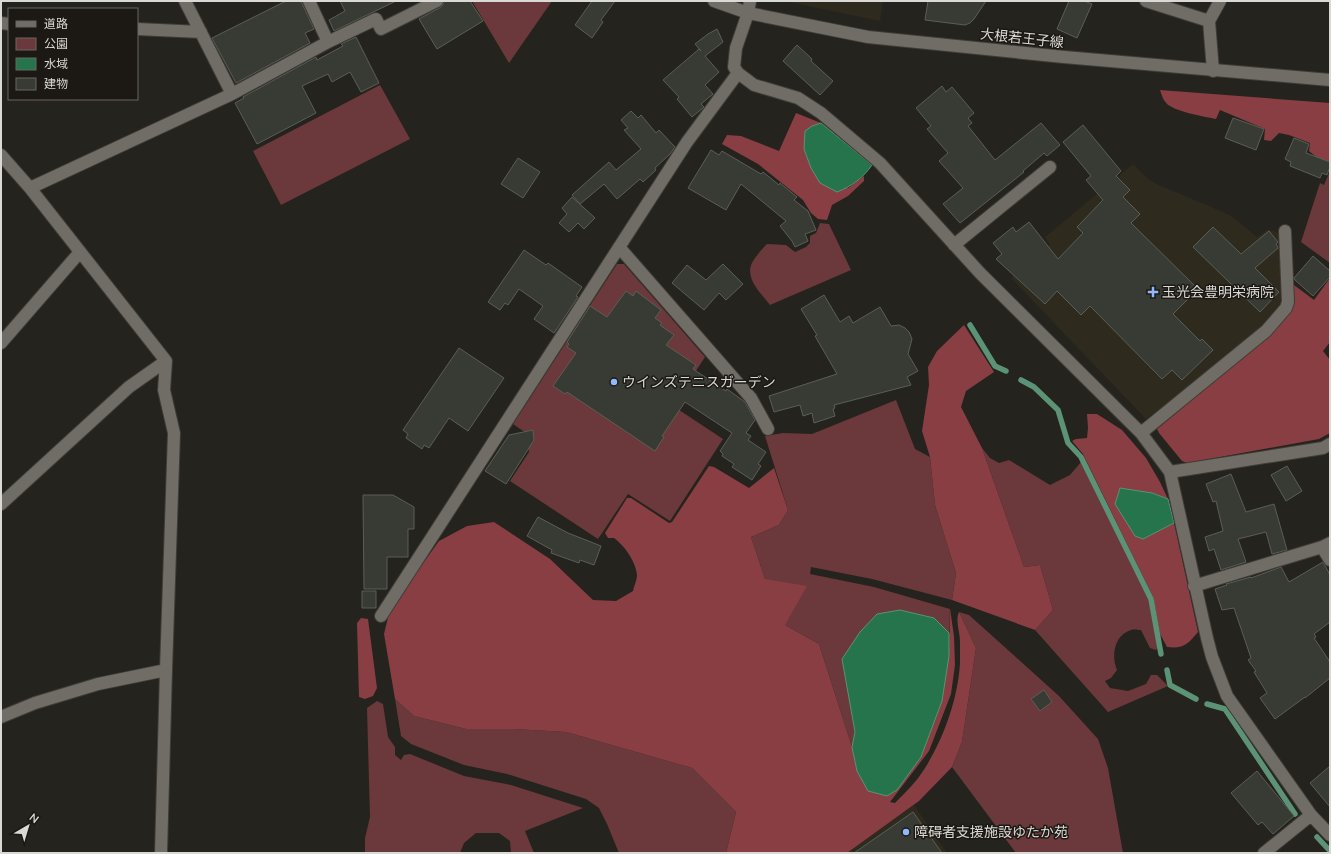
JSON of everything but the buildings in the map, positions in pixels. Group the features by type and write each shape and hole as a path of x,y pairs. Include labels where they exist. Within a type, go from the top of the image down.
{"street":[{"path":"185,1 232,94"},
{"path":"309,1 328,42"},
{"path":"30,188 232,94 328,42 376,19 381,29 437,1"},
{"name":"大根若王子線","path":"714,1 749,7 868,37 1213,71 1330,80"},
{"path":"1146,1 1209,22"},
{"path":"1213,71 1209,22 1220,1"},
{"path":"749,7 736,48 734,67 738,73 754,85 798,98 821,113 880,163 954,245 1141,433 1170,472 1194,586 1212,657 1227,696 1310,815 1327,828"},
{"path":"138,29 200,32"},
{"path":"381,616 687,142 738,73"},
{"path":"1,154 30,188 166,362 164,390 174,433 161,853"},
{"path":"954,245 1050,167"},
{"path":"1141,433 1266,331 1286,308 1288,302 1285,232"},
{"path":"619,247 751,398 768,429"},
{"path":"1,343 80,252"},
{"path":"1,504 129,387 166,362"},
{"path":"1170,472 1323,448 1330,444"},
{"path":"1194,586 1326,545 1330,560"},
{"path":"1,717 35,703 98,684 166,670"},
{"path":"1264,853 1310,815"}],"shaded area":[{"path":"789,1 883,1 880,21"},
{"path":"1160,90 1330,103 1330,157 1328,164 1309,151 1310,143 1279,133 1271,141 1264,140 1265,129 1220,110 1216,119 1179,110 1166,103"},
{"path":"796,113 821,123 812,126 848,188 864,176 864,181 848,196 832,205 827,220 818,219 811,213 803,200 758,164 722,144 727,135 741,136 779,151"},
{"name":"玉光会豊明栄病院","path":"1133,164 1149,180 1230,215 1257,237 1268,229 1279,233 1283,305 1262,328 1146,419 1011,278 1050,245 1045,237"},
{"path":"1330,278 1330,342 1323,351 1330,360 1330,433 1319,439 1187,463 1182,461 1157,429 1270,335 1292,308 1290,282 1314,300"},
{"path":"964,325 994,372 966,391 961,407 982,448 1024,567 1040,565 1053,610 1035,630 952,600 956,573 935,505 930,457 922,431 929,385 928,367 937,351"},
{"path":"1087,414 1097,414 1122,430 1146,458 1168,499 1152,493 1143,539 1174,523 1198,632 1185,645 1178,647 1167,647 1160,634 1153,597 1083,454 1072,441 1087,438"},
{"path":"709,466 714,467 749,488 774,468 788,510 779,525 751,537 765,579 807,586 785,625 819,644 852,747 857,771 949,656 950,609 954,636 955,665 951,694 929,751 890,802 895,803 922,773 944,731 953,704 959,676 960,638 957,619 959,612 976,648 962,742 952,767 919,801 847,853 726,853 736,812 692,768 566,732 514,729 466,729 414,716 395,699 384,634 390,609 439,541 467,526 494,522 550,559 593,600 616,601 633,591 637,577 632,559 625,549 614,538 608,538 605,533 627,498 631,498 669,523 672,522"},
{"path":"361,618 368,619 377,688 373,696 365,699 359,697 357,623"},
{"name":"障碍者支援施設ゆたか苑","path":"914,805 947,853 847,853"}],"green space":[{"path":"472,1 552,1 509,63"},
{"path":"380,85 410,139 281,205 253,151"},
{"path":"1330,171 1330,263 1301,242 1320,183 1324,185"},
{"path":"820,223 829,224 851,270 770,305 758,290 752,279 750,267 753,261 767,244 786,245 795,252 806,247 810,243 810,236 816,233"},
{"name":"ウインズテニスガーデン","path":"617,264 624,264 705,357 673,406 723,439 670,521 628,494 598,539 510,481 529,452 526,433 513,424"},
{"path":"896,400 915,449 930,457 935,505 956,573 952,600 872,579 811,567 810,574 874,587 950,609 949,633 934,618 845,675 855,733 852,747 819,644 785,625 765,579 751,537 779,525 788,510 765,436 783,433 812,434"},
{"path":"982,448 990,458 999,463 1009,460 1050,485 1070,475 1081,462 1149,600 1158,647 1156,650 1150,648 1141,630 1132,630 1125,633 1121,636 1115,647 1114,659 1117,670 1111,678 1105,681 1110,688 1128,691 1146,684 1151,675 1157,675 1168,686 1108,712 1035,630 1053,610 1040,565 1024,567"},
{"path":"959,612 969,615 1059,696 1098,739 1108,768 1123,853 1016,853 952,767 962,742 976,648"},
{"path":"395,699 414,716 466,729 514,729 566,732 692,768 736,812 726,853 619,853 599,808 586,799 507,774 464,765 411,744 401,736"},
{"path":"377,701 383,704 388,737 395,747 395,755 401,760 404,755 410,754 464,776 511,785 583,808 525,831 534,853 511,853 510,841 499,833 476,833 464,843 460,853 365,853 365,838 370,817 367,708"}],"water":[{"path":"821,123 872,165 857,181 837,192 820,183 811,168 804,149 805,131 812,126"},
{"path":"1120,488 1152,493 1168,499 1174,523 1143,539 1135,536 1115,504"},
{"path":"900,610 934,618 949,633 949,656 942,701 921,757 897,790 887,796 868,791 857,771 852,747 855,732 842,659 860,632 877,614"}],"waterway":[{"path":"970,325 995,366 1006,371"},
{"path":"1021,380 1034,387 1058,410 1068,443 1081,457 1151,599 1161,654"},
{"path":"1167,670 1170,685 1196,699"},
{"path":"1207,704 1225,709 1295,814"},
{"path":"1317,837 1330,851"}],"place":[{"name":"玉光会豊明栄病院","path":"1153,292"},
{"name":"ウインズテニスガーデン","path":"614,382"},
{"name":"障碍者支援施設ゆたか苑","path":"906,832"}]}
